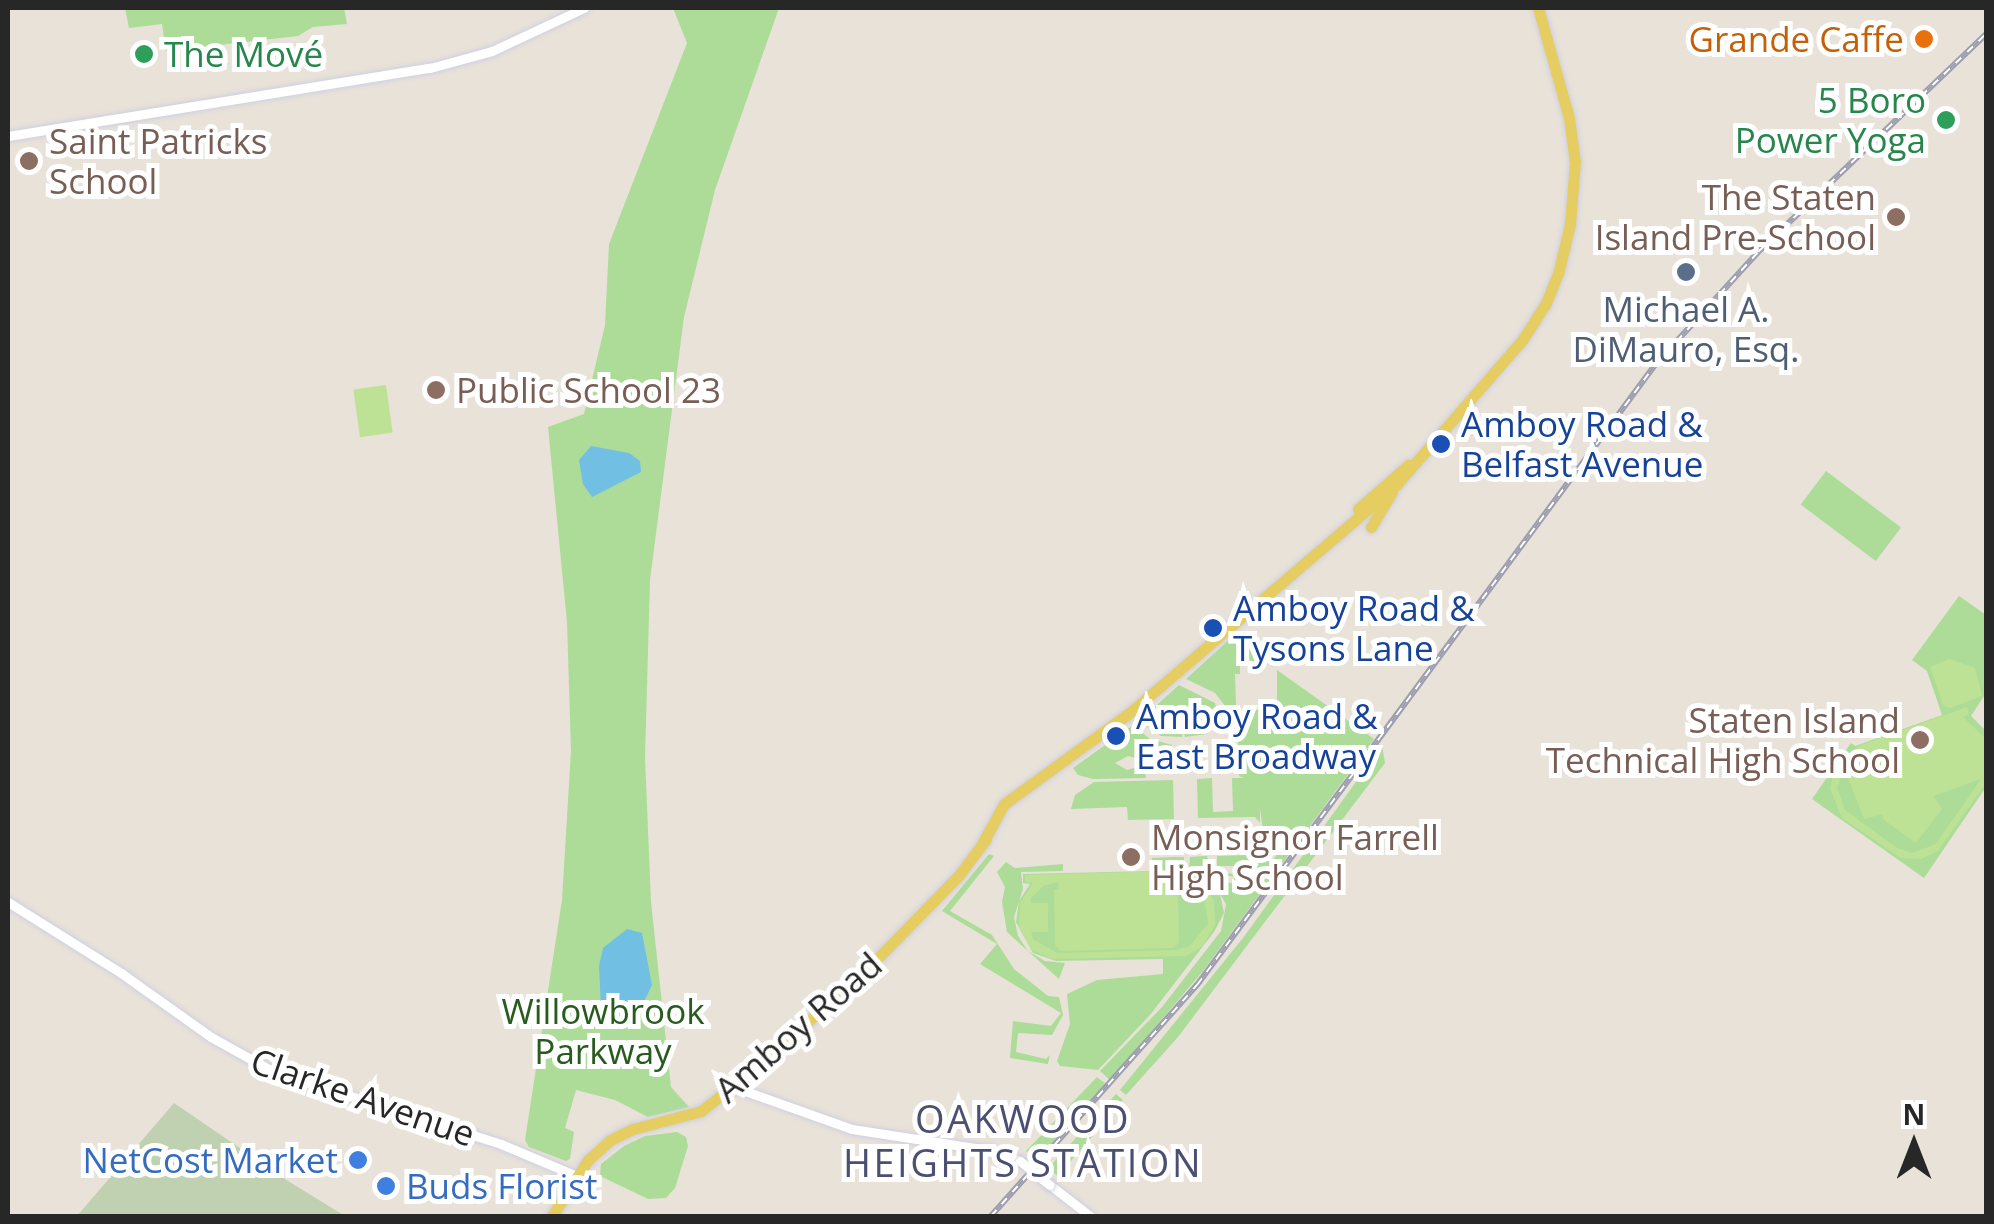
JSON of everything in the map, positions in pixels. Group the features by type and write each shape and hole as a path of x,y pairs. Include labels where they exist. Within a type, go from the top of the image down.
{"main road":[{"name":"Amboy Road","path":"552,1216 590,1157 616,1136 697,1112 734,1087 870,966 959,875 1018,796 1128,714 1397,484 1411,463 1523,339 1546,303 1559,270 1570,224 1574,162 1568,118 1538,8"},
{"name":"Amboy Road","path":"1331,537 1383,484 1411,463"},
{"path":"1371,527 1397,484"}],"street":[{"path":"8,136 430,68 506,46 584,8"},
{"name":"Clarke Avenue","path":"8,902 121,972 210,1037 272,1071 501,1144 578,1176"},
{"path":"734,1087 852,1129 998,1152 1020,1161 1090,1216"}],"green space":[{"path":"125,8 344,8 347,24 313,27 298,36 166,51 162,24 129,28"},
{"name":"Willowbrook Parkway","path":"673,8 779,8 715,190 684,317 650,580 645,757 651,902 671,1087 689,1107 648,1117 615,1100 576,1090 565,1128 574,1132 570,1159 566,1161 529,1147 525,1140 562,900 571,751 567,622 548,427 584,414 605,325 609,244 687,43"},
{"path":"386,385 393,433 360,437 353,390"},
{"path":"1826,471 1901,528 1876,561 1801,505"},
{"name":"Staten Island Technical High School","path":"1959,596 1986,615 1986,693 1971,716 1986,731 1986,787 1924,878 1812,799 1851,743 1855,746 1942,715 1927,671 1912,660"},
{"path":"1232,637 1270,664 1240,666 1240,674 1235,674 1236,706 1226,707 1215,693 1186,679"},
{"path":"1949,659 1975,668 1982,696 1950,708 1943,705 1930,667"},
{"path":"1277,670 1374,739 1203,971 1110,1080 1100,1071 1162,1007 1221,931 1226,904 1220,894 1224,913 1214,932 1150,1015 1098,1070 1060,1066 1057,1061 1070,1024 1067,994 1097,980 1163,974 1163,959 1056,961 1033,953 1016,922 1019,901 1030,884 1023,883 1023,874 1151,871 1152,858 1174,857 1184,857 1184,869 1189,870 1190,857 1207,856 1216,890 1216,882 1234,883 1234,877 1220,874 1243,873 1242,866 1217,866 1217,856 1247,855 1272,862 1291,831 1263,831 1260,808 1260,823 1255,817 1198,818 1197,779 1212,778 1213,812 1233,811 1232,778 1244,778 1239,776 1237,711 1277,709"},
{"path":"1179,685 1215,703 1218,720 1207,734 1185,737 1183,728 1182,737 1161,736 1139,721"},
{"path":"1967,707 1969,714 1963,717 1986,739 1986,783 1938,851 1921,859 1901,858 1842,818 1830,788 1834,770 1845,755 1861,745","holes":["1844,767 1864,819 1883,814 1883,819 1916,843 1942,809 1933,796 1981,779 1936,844 1912,853 1897,848 1845,810 1837,788"]},
{"path":"1133,725 1150,739 1172,745 1172,752 1144,752 1143,760 1128,756 1115,763 1127,770 1144,765 1146,778 1093,779 1078,775 1073,768"},
{"path":"1382,746 1385,763 1178,1037 1126,1095 1120,1090 1243,938"},
{"path":"1173,780 1174,819 1128,820 1127,807 1071,809 1075,795 1094,782"},
{"path":"989,854 994,856 950,911 992,935 1014,969 1048,996 1059,997 1063,1015 1052,1035 1018,1033 1016,1052 1046,1059 1050,1055 1048,1064 1010,1058 1013,1021 1051,1026 1061,1013 980,964 997,944 942,911"},
{"path":"1006,862 1015,868 1063,864 1063,871 1021,872 1023,889 1014,917 1018,936 1028,951 1007,932 1002,902 1005,887 997,872"},
{"path":"1206,870 1207,878 1198,879 1214,901 1215,925 1203,946 1186,956 1052,959 1031,949 1019,928 1020,903 1033,883 1025,882 1025,875","holes":["1175,879 1187,882 1204,897 1208,923 1190,946 1176,950 1057,953 1033,939 1031,932 1048,932 1048,903 1031,903 1031,898 1043,886 1058,882 1059,889 1054,890 1055,946 1061,951 1174,948 1179,942 1178,887 1173,887 1172,881 1151,880"]},
{"path":"1028,951 1045,961 1065,963 1059,979"},
{"path":"1097,1077 1106,1084 1041,1155 1036,1158 1026,1151"},
{"path":"1116,1094 1123,1100 1058,1176 1049,1169 1052,1164"},
{"path":"174,1103 288,1181 345,1216 77,1216"},
{"path":"677,1132 686,1137 688,1146 675,1188 666,1198 648,1199 600,1176 601,1164 624,1146 645,1136"}],"water":[{"path":"591,446 629,453 640,461 641,472 592,497 583,484 579,460"},
{"path":"627,929 642,933 652,985 639,1012 621,1020 604,1017 599,966 603,948"}],"railway":[{"path":"991,1216 1197,985 1655,365 1759,251 1986,34"}],"place":[{"name":"Grande Caffe","path":"1924,39"},
{"name":"The Mové","path":"144,54"},
{"name":"5 Boro Power Yoga","path":"1946,120"},
{"name":"Saint Patricks School","path":"29,161"},
{"name":"The Staten Island Pre-School","path":"1896,217"},
{"name":"Michael A. DiMauro, Esq.","path":"1686,272"},
{"name":"Public School 23","path":"436,390"},
{"name":"Amboy Road & Belfast Avenue","path":"1441,444"},
{"name":"Amboy Road & Tysons Lane","path":"1213,628"},
{"name":"Amboy Road & East Broadway","path":"1116,736"},
{"name":"Staten Island Technical High School","path":"1920,740"},
{"name":"Monsignor Farrell High School","path":"1131,857"},
{"name":"NetCost Market","path":"358,1160"},
{"name":"Buds Florist","path":"386,1186"}],"district":[{"name":"OAKWOOD HEIGHTS STATION","path":"1023,1141"}]}
